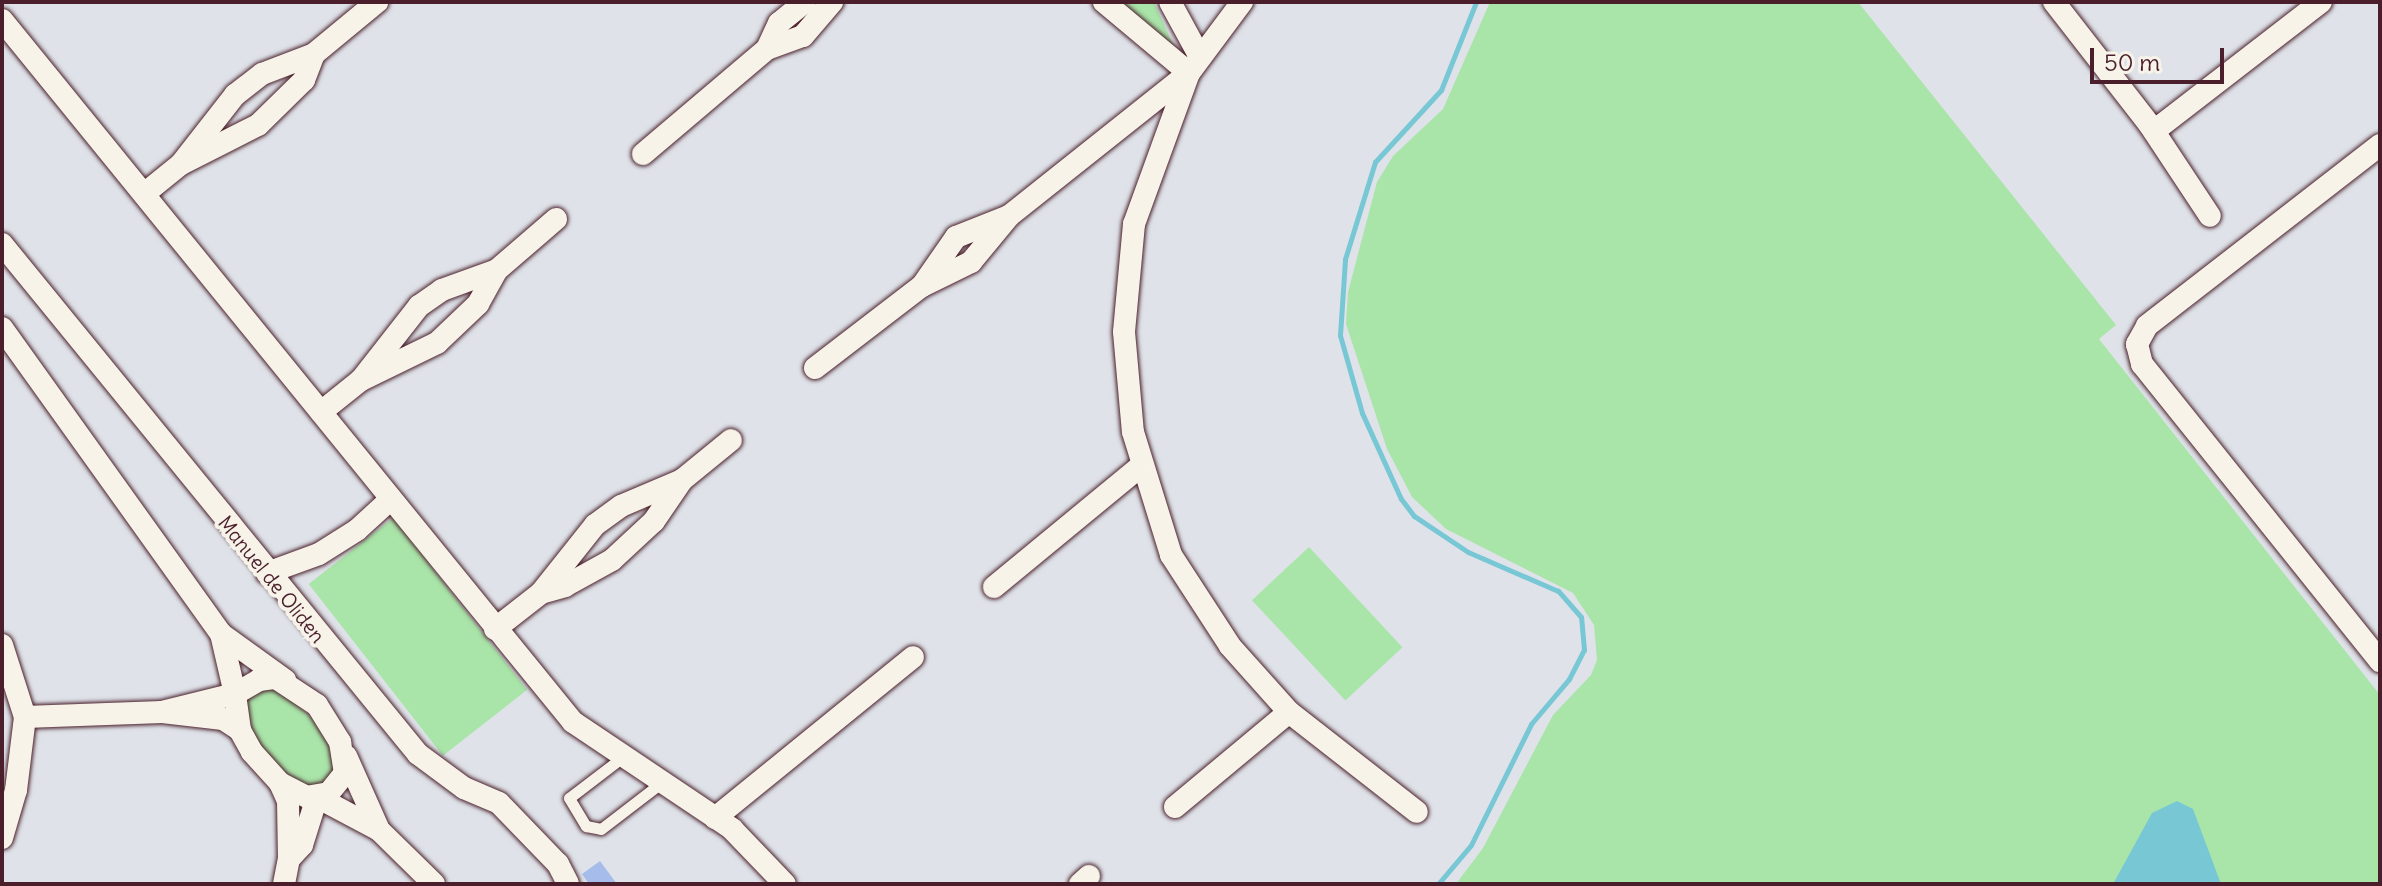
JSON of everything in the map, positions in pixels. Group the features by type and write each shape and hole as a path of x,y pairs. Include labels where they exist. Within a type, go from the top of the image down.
{"street":[{"path":"144,194 181,164 235,95 288,61 314,54 377,2"},
{"path":"767,49 779,23 805,2"},
{"path":"643,154 767,49 803,36 832,2"},
{"path":"1104,2 1194,65"},
{"path":"1170,2 1194,65 1146,184 1128,257 1125,373 1141,466 1185,582 1230,646 1289,712 1417,812"},
{"path":"815,368 922,286 971,262 1009,216 1194,65 1242,2"},
{"path":"2054,2 2154,131 2210,216"},
{"path":"2154,131 2321,2"},
{"path":"2,20 573,722 753,847 785,884"},
{"path":"181,164 231,142 266,118 304,80 314,54"},
{"path":"2380,145 2147,326 2137,344 2142,364 2380,661"},
{"path":"321,412 361,380 437,343 478,304 497,270 556,219"},
{"name":"Manuel de Oliden","path":"2,244 267,573 418,754 464,788 499,803 558,864 568,884"},
{"path":"361,380 419,306 442,290 497,270"},
{"path":"2,328 221,634 317,705 345,755 379,830"},
{"path":"495,629 541,593 595,525 621,506 682,480 731,440"},
{"path":"994,587 1141,466"},
{"path":"541,593 565,586 612,560 654,521 682,480"},
{"path":"267,573 319,554 357,530 391,499"},
{"path":"221,634 240,730"},
{"path":"2,645 25,717 16,790 2,838"},
{"path":"715,818 913,657"},
{"path":"162,712 235,694 259,680 286,681"},
{"path":"25,717 162,712 223,719 240,730 280,783 288,801 289,859 284,884"},
{"path":"1175,807 1289,712"},
{"path":"289,859 302,845 317,797 340,784 345,755"},
{"path":"280,783 317,797 379,830 434,884"}],"lane":[{"path":"624,756 569,798 586,826 601,829 662,782"}],"green space":[{"path":"1119,2 1154,2 1176,51"},
{"path":"1490,2 1858,2 2116,325 2099,339 2380,695 2380,884 1456,884 1483,848 1553,715 1591,675 1597,660 1594,625 1573,593 1446,529 1412,497 1387,449 1346,324 1348,292 1377,182 1393,156 1443,109"},
{"path":"393,518 527,690 443,756 309,584"},
{"path":"1309,547 1402,647 1345,700 1252,600"},
{"path":"278,688 325,730 334,752 334,776 323,788 301,790 252,744 244,700 253,691"}],"water":[{"path":"2177,801 2193,809 2221,884 2113,884 2152,813"}],"building":[{"path":"600,861 617,884 589,884 582,874"}],"waterway":[{"path":"1438,884 1471,845 1531,724 1569,679 1584,650 1581,617 1558,591 1468,552 1414,516 1401,499 1362,413 1340,335 1345,259 1375,162 1441,90 1476,2"}]}
